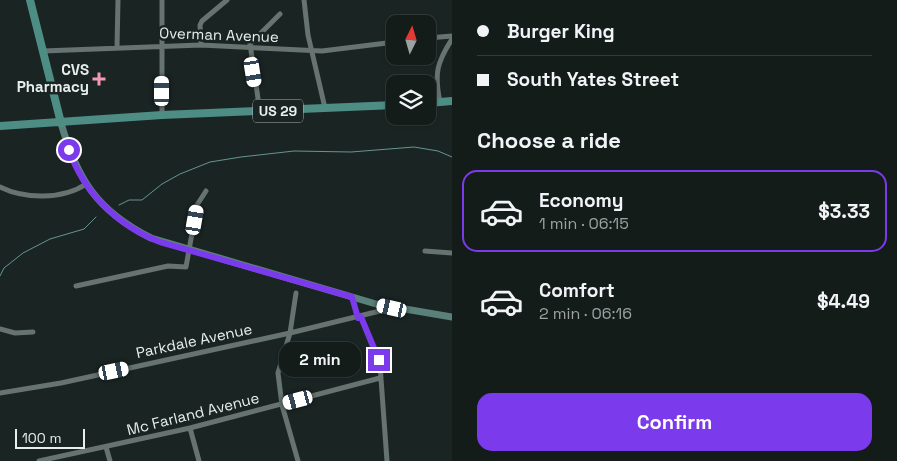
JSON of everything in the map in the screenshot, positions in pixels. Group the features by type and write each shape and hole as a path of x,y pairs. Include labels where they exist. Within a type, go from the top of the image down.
{"main road":[{"path":"30,0 75,165 86,184 104,206 133,229 151,238 189,250 352,297 392,308 452,317"},
{"path":"436,102 452,101"},
{"name":"US 29","path":"0,126 162,115 260,112 386,105"}],"street":[{"path":"117,47 118,0"},
{"path":"162,0 162,115"},
{"path":"201,45 202,21 227,0"},
{"path":"304,0 304,11 325,108"},
{"path":"260,112 250,48 252,40 280,14"},
{"path":"436,38 452,38"},
{"path":"440,102 437,68 443,52 452,38"},
{"name":"Overman Avenue","path":"43,51 162,45 201,45 312,51 386,43"},
{"path":"0,187 17,193 47,195 70,192 86,184"},
{"path":"76,286 168,266 184,268 187,264 198,205 206,191"},
{"path":"425,251 452,253"},
{"path":"296,293 290,333 278,366 282,405 298,461"},
{"path":"352,297 377,354 387,461"},
{"name":"Parkdale Avenue","path":"0,393 61,383 290,333 392,308"},
{"path":"0,329 15,333 33,332"},
{"name":"Mc Farland Avenue","path":"39,461 190,428 380,378"},
{"path":"190,428 199,461"},
{"path":"106,447 110,461"}],"waterway":[{"path":"119,205 129,200 142,200 162,184 180,174 210,162 241,157 294,151 351,152 414,147 438,151 452,157"},
{"path":"0,276 4,268 23,253 50,239 84,229 96,217"}],"place":[{"name":"CVS Pharmacy","path":"99,79"}],"route":[{"path":"69,150 86,184 104,206 122,222 141,233 160,242 352,297 358,318 361,317 379,360"}]}
